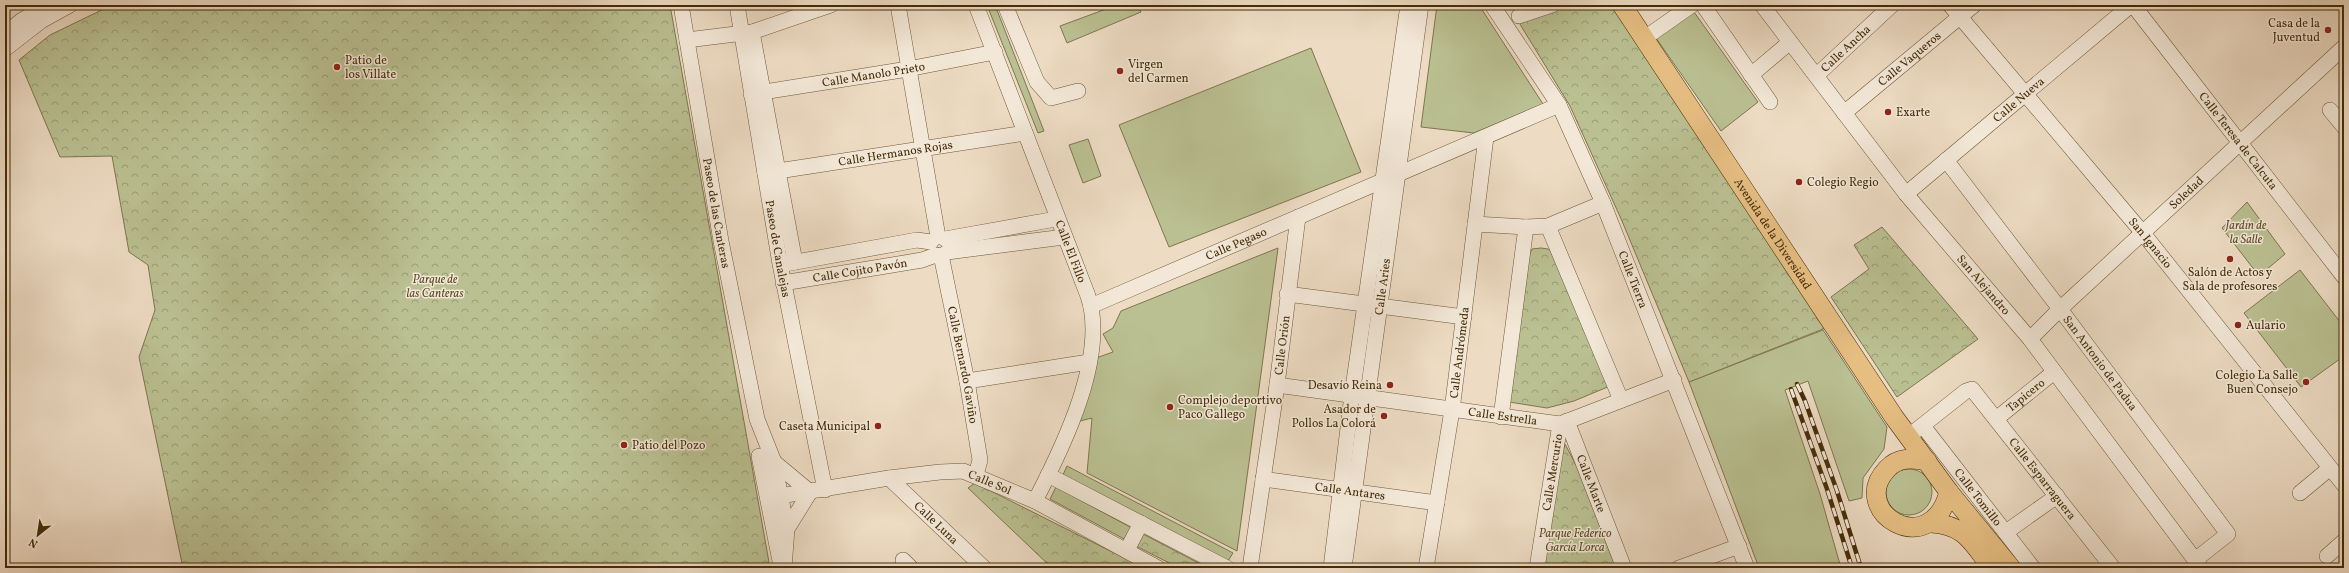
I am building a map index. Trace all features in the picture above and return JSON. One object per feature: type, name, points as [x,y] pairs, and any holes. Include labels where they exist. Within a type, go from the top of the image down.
[{"type":"main road","name":"Avenida de la Diversidad","points":[[1622,5],[1836,329],[1916,431],[1927,462],[2010,568]]},
{"type":"main road","points":[[1916,431],[1906,446],[1878,480],[1876,487],[1877,498],[1882,511],[1889,519],[1905,526],[1915,527],[1931,523],[1948,524],[1957,528],[1966,535],[1992,568]]},
{"type":"main road","points":[[1891,464],[1906,459],[1927,462]]},
{"type":"main road","points":[[1931,523],[1943,508],[1949,492]]},
{"type":"street","points":[[5,34],[22,20],[50,5]]},
{"type":"street","points":[[5,49],[41,21],[70,5]]},
{"type":"street","name":"Paseo de las Canteras","points":[[681,5],[721,241],[757,419]]},
{"type":"street","name":"Paseo de Canalejas","points":[[737,5],[747,33],[772,172],[783,283],[825,490]]},
{"type":"street","points":[[687,40],[747,33],[831,5]]},
{"type":"street","name":"Calle Bernardo Gaviño","points":[[898,5],[939,247],[967,381],[980,460],[976,475]]},
{"type":"street","name":"Calle El Fillo","points":[[976,5],[995,52],[1056,219],[1091,306],[1093,328],[1089,362],[1065,438],[1035,501]]},
{"type":"street","points":[[1005,5],[1037,82],[1051,98],[1078,92]]},
{"type":"street","name":"Calle Aries","points":[[1331,568],[1347,491],[1359,396],[1365,304],[1381,181],[1408,5]]},
{"type":"street","name":"Calle Aries","points":[[1359,396],[1380,306],[1396,176],[1421,5]]},
{"type":"street","name":"Calle Tierra","points":[[1492,5],[1559,106],[1603,203],[1747,568]]},
{"type":"street","points":[[1519,16],[1552,5]]},
{"type":"street","points":[[1652,33],[1692,5]]},
{"type":"street","points":[[1703,5],[1770,102]]},
{"type":"street","name":"San Alejandro","points":[[1762,5],[1906,194],[2030,339],[2198,564]]},
{"type":"street","name":"Calle Ancha","points":[[1817,76],[1892,5]]},
{"type":"street","name":"Calle Vaqueros","points":[[1844,113],[1955,11],[1974,5]]},
{"type":"street","name":"Calle Nueva","points":[[1906,194],[2132,5]]},
{"type":"street","name":"Calle Teresa de Calcuta","points":[[2132,5],[2344,278]]},
{"type":"street","name":"San Ignacio","points":[[1955,11],[2142,232],[2344,485]]},
{"type":"street","points":[[1751,75],[1790,42]]},
{"type":"street","name":"Soledad","points":[[2030,339],[2142,232],[2344,47]]},
{"type":"street","name":"Calle Manolo Prieto","points":[[758,94],[908,69],[995,52]]},
{"type":"street","points":[[1396,176],[1559,106]]},
{"type":"street","points":[[2330,110],[2344,127]]},
{"type":"street","name":"Calle Hermanos Rojas","points":[[772,172],[1025,133]]},
{"type":"street","name":"Calle Andrómeda","points":[[1426,568],[1452,410],[1486,137]]},
{"type":"street","name":"San Antonio de Padua","points":[[1946,160],[2060,309],[2228,534],[2198,564]]},
{"type":"street","points":[[772,172],[802,280]]},
{"type":"street","name":"Calle Pegaso","points":[[1091,306],[1381,181],[1396,176]]},
{"type":"street","points":[[1475,224],[1526,227],[1548,226],[1603,203]]},
{"type":"street","name":"Calle Orión","points":[[1250,568],[1277,385],[1287,294],[1298,217]]},
{"type":"street","name":"Calle Cojito Pavón","points":[[783,283],[922,260],[939,247],[1056,219]]},
{"type":"street","points":[[1548,226],[1621,400]]},
{"type":"street","points":[[1500,417],[1526,227]]},
{"type":"street","name":"Calle Cojito Pavón","points":[[780,264],[917,240],[939,247],[1064,237]]},
{"type":"street","points":[[1287,294],[1464,317]]},
{"type":"street","points":[[967,381],[1089,362]]},
{"type":"street","name":"Tapicero","points":[[1996,418],[2054,372]]},
{"type":"street","name":"Calle Estrella","points":[[1277,385],[1500,417],[1563,423],[1674,380]]},
{"type":"street","name":"Calle Esparraguera","points":[[1916,431],[1966,391],[1972,389],[2113,568]]},
{"type":"street","points":[[757,419],[756,435],[760,456],[781,532]]},
{"type":"street","points":[[757,419],[774,462],[780,496],[776,508],[781,532],[783,568]]},
{"type":"street","name":"Calle Mercurio","points":[[1537,568],[1563,423]]},
{"type":"street","name":"Calle Marte","points":[[1563,423],[1624,568]]},
{"type":"street","name":"Calle Tomillo","points":[[1916,431],[2006,532],[2034,568]]},
{"type":"street","points":[[760,456],[771,486],[780,496]]},
{"type":"street","points":[[774,462],[810,492],[781,532]]},
{"type":"street","points":[[2300,493],[2330,468]]},
{"type":"street","name":"Calle Sol","points":[[780,496],[825,490],[889,478],[955,471],[976,475],[1035,501],[1158,568]]},
{"type":"street","points":[[1048,475],[1227,568]]},
{"type":"street","name":"Calle Luna","points":[[889,478],[984,568]]},
{"type":"street","name":"Calle Antares","points":[[1263,479],[1437,503]]},
{"type":"street","name":"Calle Aries","points":[[1344,568],[1347,491]]},
{"type":"street","points":[[2006,532],[2057,496]]},
{"type":"street","points":[[1127,550],[1141,523]]},
{"type":"street","points":[[2327,556],[2344,541]]},
{"type":"street","points":[[1679,568],[1739,546]]},
{"type":"green space","name":"Parque de las Canteras","points":[[112,5],[617,5],[619,9],[632,5],[670,5],[770,568],[183,568],[139,357],[155,310],[148,265],[129,252],[112,156],[60,157],[19,60],[50,35]]},
{"type":"green space","points":[[987,5],[995,5],[1044,131],[1038,133]]},
{"type":"green space","points":[[1117,5],[1138,5],[1141,12],[1067,43],[1060,26]]},
{"type":"green space","points":[[1437,5],[1479,5],[1543,104],[1474,133],[1421,127]]},
{"type":"green space","points":[[1557,5],[1613,5],[1828,327],[1689,382],[1622,221],[1570,106],[1518,21]]},
{"type":"green space","points":[[1694,12],[1758,102],[1721,131],[1656,38]]},
{"type":"green space","points":[[1311,48],[1361,172],[1169,247],[1119,125]]},
{"type":"green space","points":[[1088,139],[1101,176],[1083,183],[1069,145]]},
{"type":"green space","name":"Jardín de la Salle","points":[[2247,202],[2285,254],[2259,276],[2222,228]]},
{"type":"green space","points":[[1882,227],[1978,339],[1897,397],[1831,297],[1869,269],[1854,245]]},
{"type":"green space","name":"Complejo deportivo Paco Gallego","points":[[1278,248],[1237,551],[1087,473],[1092,418],[1080,421],[1096,358],[1113,352],[1103,334],[1113,328],[1121,311]]},
{"type":"green space","points":[[1532,249],[1548,249],[1555,254],[1610,386],[1574,401],[1547,408],[1509,402],[1529,256]]},
{"type":"green space","points":[[2300,270],[2344,327],[2344,356],[2301,387],[2244,313]]},
{"type":"green space","points":[[1823,330],[1887,427],[1884,449],[1863,478],[1862,498],[1849,501],[1808,381],[1785,390],[1820,494],[1841,568],[1759,568],[1689,382]]},
{"type":"green space","name":"Parque Federico García Lorca","points":[[1565,444],[1577,467],[1616,568],[1543,568],[1558,471]]},
{"type":"green space","points":[[1067,466],[1233,553],[1228,561],[1062,477]]},
{"type":"green space","points":[[1904,469],[1914,469],[1926,475],[1931,483],[1931,501],[1926,509],[1918,514],[1904,515],[1896,512],[1889,505],[1886,497],[1886,487],[1889,479],[1896,472]]},
{"type":"green space","points":[[975,483],[1144,568],[1052,568],[968,488]]},
{"type":"green space","points":[[1056,487],[1132,528],[1126,540],[1050,499]]},
{"type":"green space","points":[[1143,534],[1208,568],[1179,568],[1136,546]]},
{"type":"railway","points":[[1797,384],[1805,401],[1837,491],[1861,568]]},
{"type":"railway","points":[[1791,389],[1827,489],[1852,568]]},
{"type":"place","name":"Casa de la Juventud","points":[[2328,30]]},
{"type":"place","name":"Patio de los Villate","points":[[337,67]]},
{"type":"place","name":"Virgen del Carmen","points":[[1120,71]]},
{"type":"place","name":"Exarte","points":[[1888,112]]},
{"type":"place","name":"Colegio Regio","points":[[1799,182]]},
{"type":"place","name":"Salón de Actos y Sala de profesores","points":[[2230,259]]},
{"type":"place","name":"Aulario","points":[[2238,325]]},
{"type":"place","name":"Colegio La Salle Buen Consejo","points":[[2306,382]]},
{"type":"place","name":"Desavío Reina","points":[[1390,385]]},
{"type":"place","name":"Complejo deportivo Paco Gallego","points":[[1170,407]]},
{"type":"place","name":"Asador de Pollos La Colorá","points":[[1384,416]]},
{"type":"place","name":"Caseta Municipal","points":[[878,426]]},
{"type":"place","name":"Patio del Pozo","points":[[624,445]]}]
